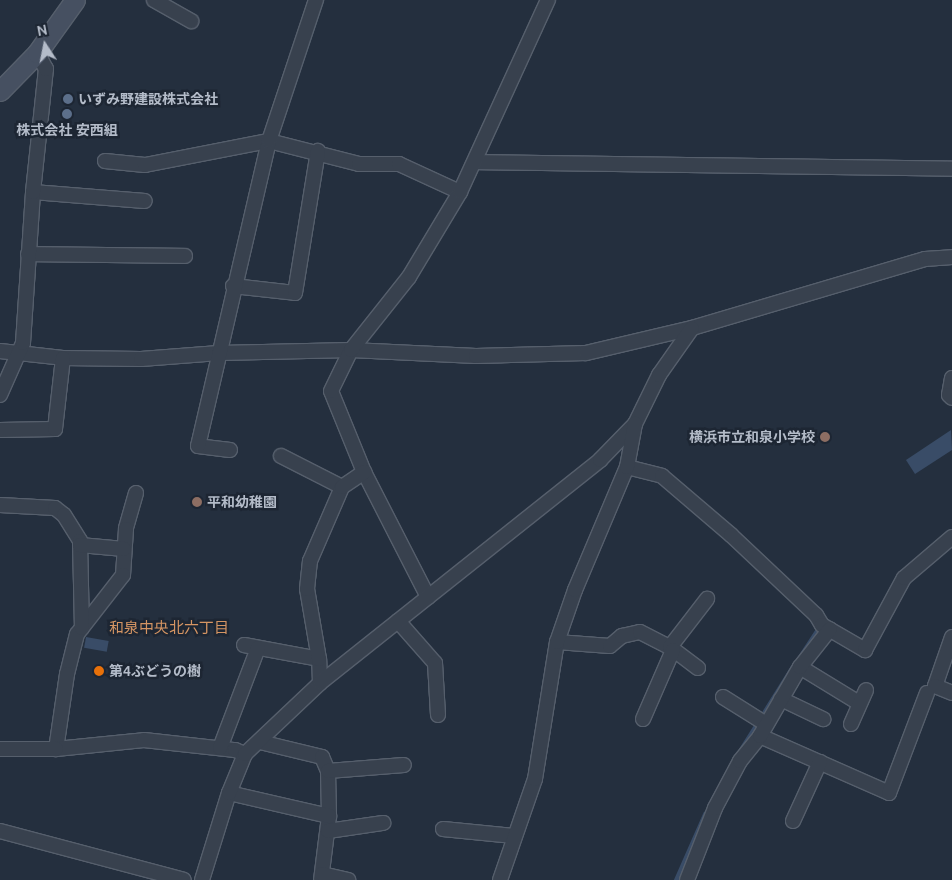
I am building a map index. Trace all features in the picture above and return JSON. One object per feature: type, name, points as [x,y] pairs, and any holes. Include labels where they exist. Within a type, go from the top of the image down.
[{"type":"street","points":[[0,91],[37,53],[75,0]]},
{"type":"street","points":[[154,0],[191,21]]},
{"type":"street","points":[[230,450],[198,446],[233,286],[269,141],[316,0]]},
{"type":"street","points":[[428,597],[364,472],[332,392],[351,350],[409,277],[460,192],[476,162],[548,0]]},
{"type":"street","points":[[0,395],[20,352],[32,192],[46,69],[37,53]]},
{"type":"street","points":[[105,162],[153,164],[269,141],[318,151],[359,164],[399,164],[460,192]]},
{"type":"street","points":[[233,286],[295,293],[318,151]]},
{"type":"street","points":[[476,162],[952,168]]},
{"type":"street","points":[[32,192],[145,201]]},
{"type":"street","points":[[28,254],[185,256]]},
{"type":"street","points":[[0,351],[63,358],[141,359],[219,353],[351,350],[476,356],[566,354],[633,344],[907,264],[952,257]]},
{"type":"street","points":[[500,880],[535,779],[556,642],[575,590],[627,467],[635,424],[659,375],[692,328]]},
{"type":"street","points":[[0,430],[55,429],[63,358]]},
{"type":"street","points":[[952,378],[949,395],[952,398]]},
{"type":"street","points":[[202,880],[228,793],[245,754],[260,742],[320,683],[600,460],[635,424]]},
{"type":"street","points":[[281,456],[342,487]]},
{"type":"street","points":[[627,467],[662,476],[731,535],[830,629],[866,650],[904,578],[952,537]]},
{"type":"street","points":[[320,683],[319,659],[307,589],[310,561],[342,487],[364,472]]},
{"type":"street","points":[[56,748],[67,674],[77,634],[123,575],[126,529],[136,493]]},
{"type":"street","points":[[0,505],[55,508],[64,516],[80,545],[82,628]]},
{"type":"street","points":[[80,545],[124,549]]},
{"type":"street","points":[[643,719],[671,648],[707,599]]},
{"type":"street","points":[[398,621],[435,663],[438,715]]},
{"type":"street","points":[[687,880],[715,808],[760,724],[781,699],[800,666],[830,629]]},
{"type":"street","points":[[556,642],[610,646],[622,636],[640,632],[671,648],[698,668]]},
{"type":"street","points":[[952,637],[935,686],[952,693]]},
{"type":"street","points":[[244,645],[319,659]]},
{"type":"street","points":[[220,748],[258,648]]},
{"type":"street","points":[[800,666],[859,703]]},
{"type":"street","points":[[851,724],[866,690]]},
{"type":"street","points":[[723,697],[760,724],[820,762],[889,793],[927,693]]},
{"type":"street","points":[[781,699],[823,719]]},
{"type":"street","points":[[0,749],[56,748],[144,740],[220,748],[245,754]]},
{"type":"street","points":[[260,742],[322,757],[328,771],[329,816],[321,877],[348,880]]},
{"type":"street","points":[[793,821],[820,762]]},
{"type":"street","points":[[328,771],[404,765]]},
{"type":"street","points":[[228,793],[329,816]]},
{"type":"street","points":[[328,831],[383,823]]},
{"type":"street","points":[[443,828],[514,836]]},
{"type":"street","points":[[0,831],[184,880]]},
{"type":"water","points":[[951,430],[952,450],[915,474],[906,460]]},
{"type":"water","points":[[86,637],[109,641],[107,652],[84,648]]},
{"type":"waterway","points":[[798,660],[816,632]]},
{"type":"waterway","points":[[740,751],[792,668]]},
{"type":"waterway","points":[[676,880],[705,814]]},
{"type":"place","name":"いずみ野建設株式会社","points":[[68,99]]},
{"type":"place","name":"株式会社 安西組","points":[[67,114]]},
{"type":"place","name":"横浜市立和泉小学校","points":[[825,437]]},
{"type":"place","name":"平和幼稚園","points":[[197,502]]},
{"type":"place","name":"第4ぶどうの樹","points":[[99,671]]},
{"type":"district","name":"和泉中央北六丁目","points":[[169,628]]}]
